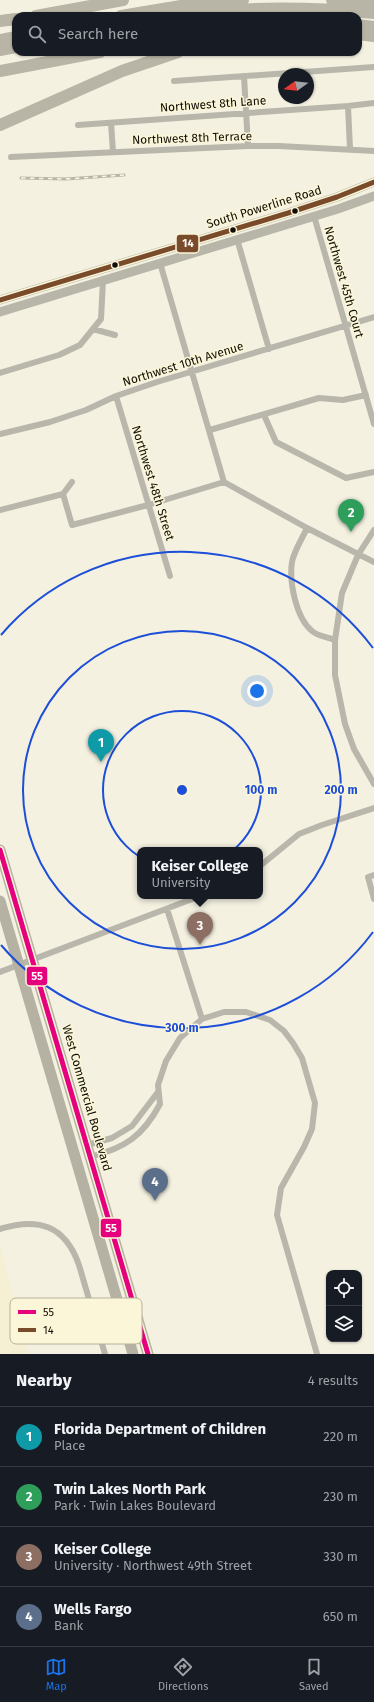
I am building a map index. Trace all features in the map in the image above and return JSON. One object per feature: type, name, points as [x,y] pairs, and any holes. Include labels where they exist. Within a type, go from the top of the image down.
[{"type":"highway","points":[[58,12],[123,0]]},
{"type":"highway","points":[[145,12],[180,6],[243,0]]},
{"type":"highway","points":[[332,0],[374,4]]},
{"type":"highway","points":[[211,12],[279,8],[360,12]]},
{"type":"highway","points":[[362,12],[374,13]]},
{"type":"highway","points":[[0,22],[12,20]]},
{"type":"highway","points":[[362,26],[374,27]]},
{"type":"highway","points":[[362,34],[374,36]]},
{"type":"highway","points":[[0,40],[12,38]]},
{"type":"highway","points":[[0,50],[12,48]]},
{"type":"highway","points":[[0,63],[52,56]]},
{"type":"highway","points":[[0,71],[56,56]]},
{"type":"highway","points":[[0,79],[58,56]]},
{"type":"highway","points":[[0,125],[122,71],[166,56]]},
{"type":"highway","name":"West Commercial Boulevard","points":[[0,850],[132,1298]]},
{"type":"highway","points":[[0,901],[117,1298]]},
{"type":"highway","points":[[51,1077],[66,1104],[78,1142],[90,1157]]},
{"type":"highway","points":[[74,1154],[83,1162],[86,1168],[103,1225],[117,1248]]},
{"type":"highway","points":[[97,1231],[114,1263],[123,1295],[125,1298]]},
{"type":"highway","name":"West Commercial Boulevard","points":[[142,1333],[148,1354]]},
{"type":"highway","points":[[130,1344],[133,1354]]},
{"type":"main road","name":"South Powerline Road","points":[[0,300],[246,226],[325,201],[374,182]]},
{"type":"main road","name":"South Powerline Road","points":[[0,312],[314,216],[374,196]]},
{"type":"main road","points":[[237,239],[246,226]]},
{"type":"main road","points":[[222,243],[231,236],[235,229]]},
{"type":"main road","points":[[103,280],[104,268]]},
{"type":"street","points":[[174,81],[374,67]]},
{"type":"street","points":[[244,76],[248,146]]},
{"type":"street","name":"Northwest 8th Lane","points":[[78,125],[374,103]]},
{"type":"street","points":[[348,106],[350,149]]},
{"type":"street","points":[[111,123],[113,152]]},
{"type":"street","name":"Northwest 8th Terrace","points":[[11,157],[248,146],[374,151]]},
{"type":"street","name":"Northwest 45th Court","points":[[314,216],[374,424]]},
{"type":"street","points":[[237,239],[269,349]]},
{"type":"street","points":[[160,263],[224,482],[306,528],[374,562]]},
{"type":"street","points":[[0,373],[60,355],[80,345],[102,319],[103,280]]},
{"type":"street","name":"Northwest 10th Avenue","points":[[0,434],[50,422],[79,412],[116,396],[374,317]]},
{"type":"street","points":[[93,329],[115,335]]},
{"type":"street","points":[[210,430],[319,398],[343,400],[366,395]]},
{"type":"street","name":"Northwest 48th Street","points":[[116,396],[170,576]]},
{"type":"street","points":[[264,415],[276,442],[346,478],[374,472]]},
{"type":"street","points":[[0,510],[62,494],[72,482]]},
{"type":"street","points":[[62,494],[72,525],[148,505],[224,482]]},
{"type":"street","points":[[306,528],[292,561],[291,579],[295,598],[302,620],[313,632],[335,640]]},
{"type":"street","points":[[374,530],[358,555],[342,594],[335,640],[335,675],[345,724],[354,749],[374,784]]},
{"type":"street","points":[[263,864],[300,834],[374,808]]},
{"type":"street","points":[[371,876],[374,899]]},
{"type":"street","points":[[0,972],[192,899]]},
{"type":"street","points":[[167,909],[202,1019]]},
{"type":"street","points":[[90,1157],[117,1149],[139,1134],[153,1118],[160,1104],[158,1085],[166,1061],[180,1038],[202,1019],[224,1012],[246,1012],[269,1020],[284,1031],[302,1058],[315,1103],[312,1129],[304,1147],[281,1188],[277,1215],[317,1354]]},
{"type":"street","points":[[87,1145],[112,1138],[132,1126],[158,1092]]},
{"type":"street","points":[[0,1228],[20,1223],[38,1224],[54,1231],[68,1242],[75,1253],[89,1298]]},
{"type":"street","points":[[102,1344],[105,1354]]},
{"type":"shaded area","points":[[0,1245],[14,1298],[10,1298],[10,1344],[26,1344],[28,1351],[27,1354],[0,1354]]},
{"type":"railway","points":[[21,178],[66,179],[124,175]]},
{"type":"transit line","name":"14","points":[[0,300],[288,213],[337,197],[374,182]]},
{"type":"transit line","name":"55","points":[[0,850],[132,1298]]},
{"type":"transit line","name":"55","points":[[142,1334],[148,1354]]},
{"type":"place","name":"Twin Lakes North Park","points":[[351,532]]},
{"type":"place","name":"Florida Department of Children","points":[[101,762]]},
{"type":"place","name":"Keiser College","points":[[200,945]]},
{"type":"place","name":"Wells Fargo","points":[[155,1201]]}]
